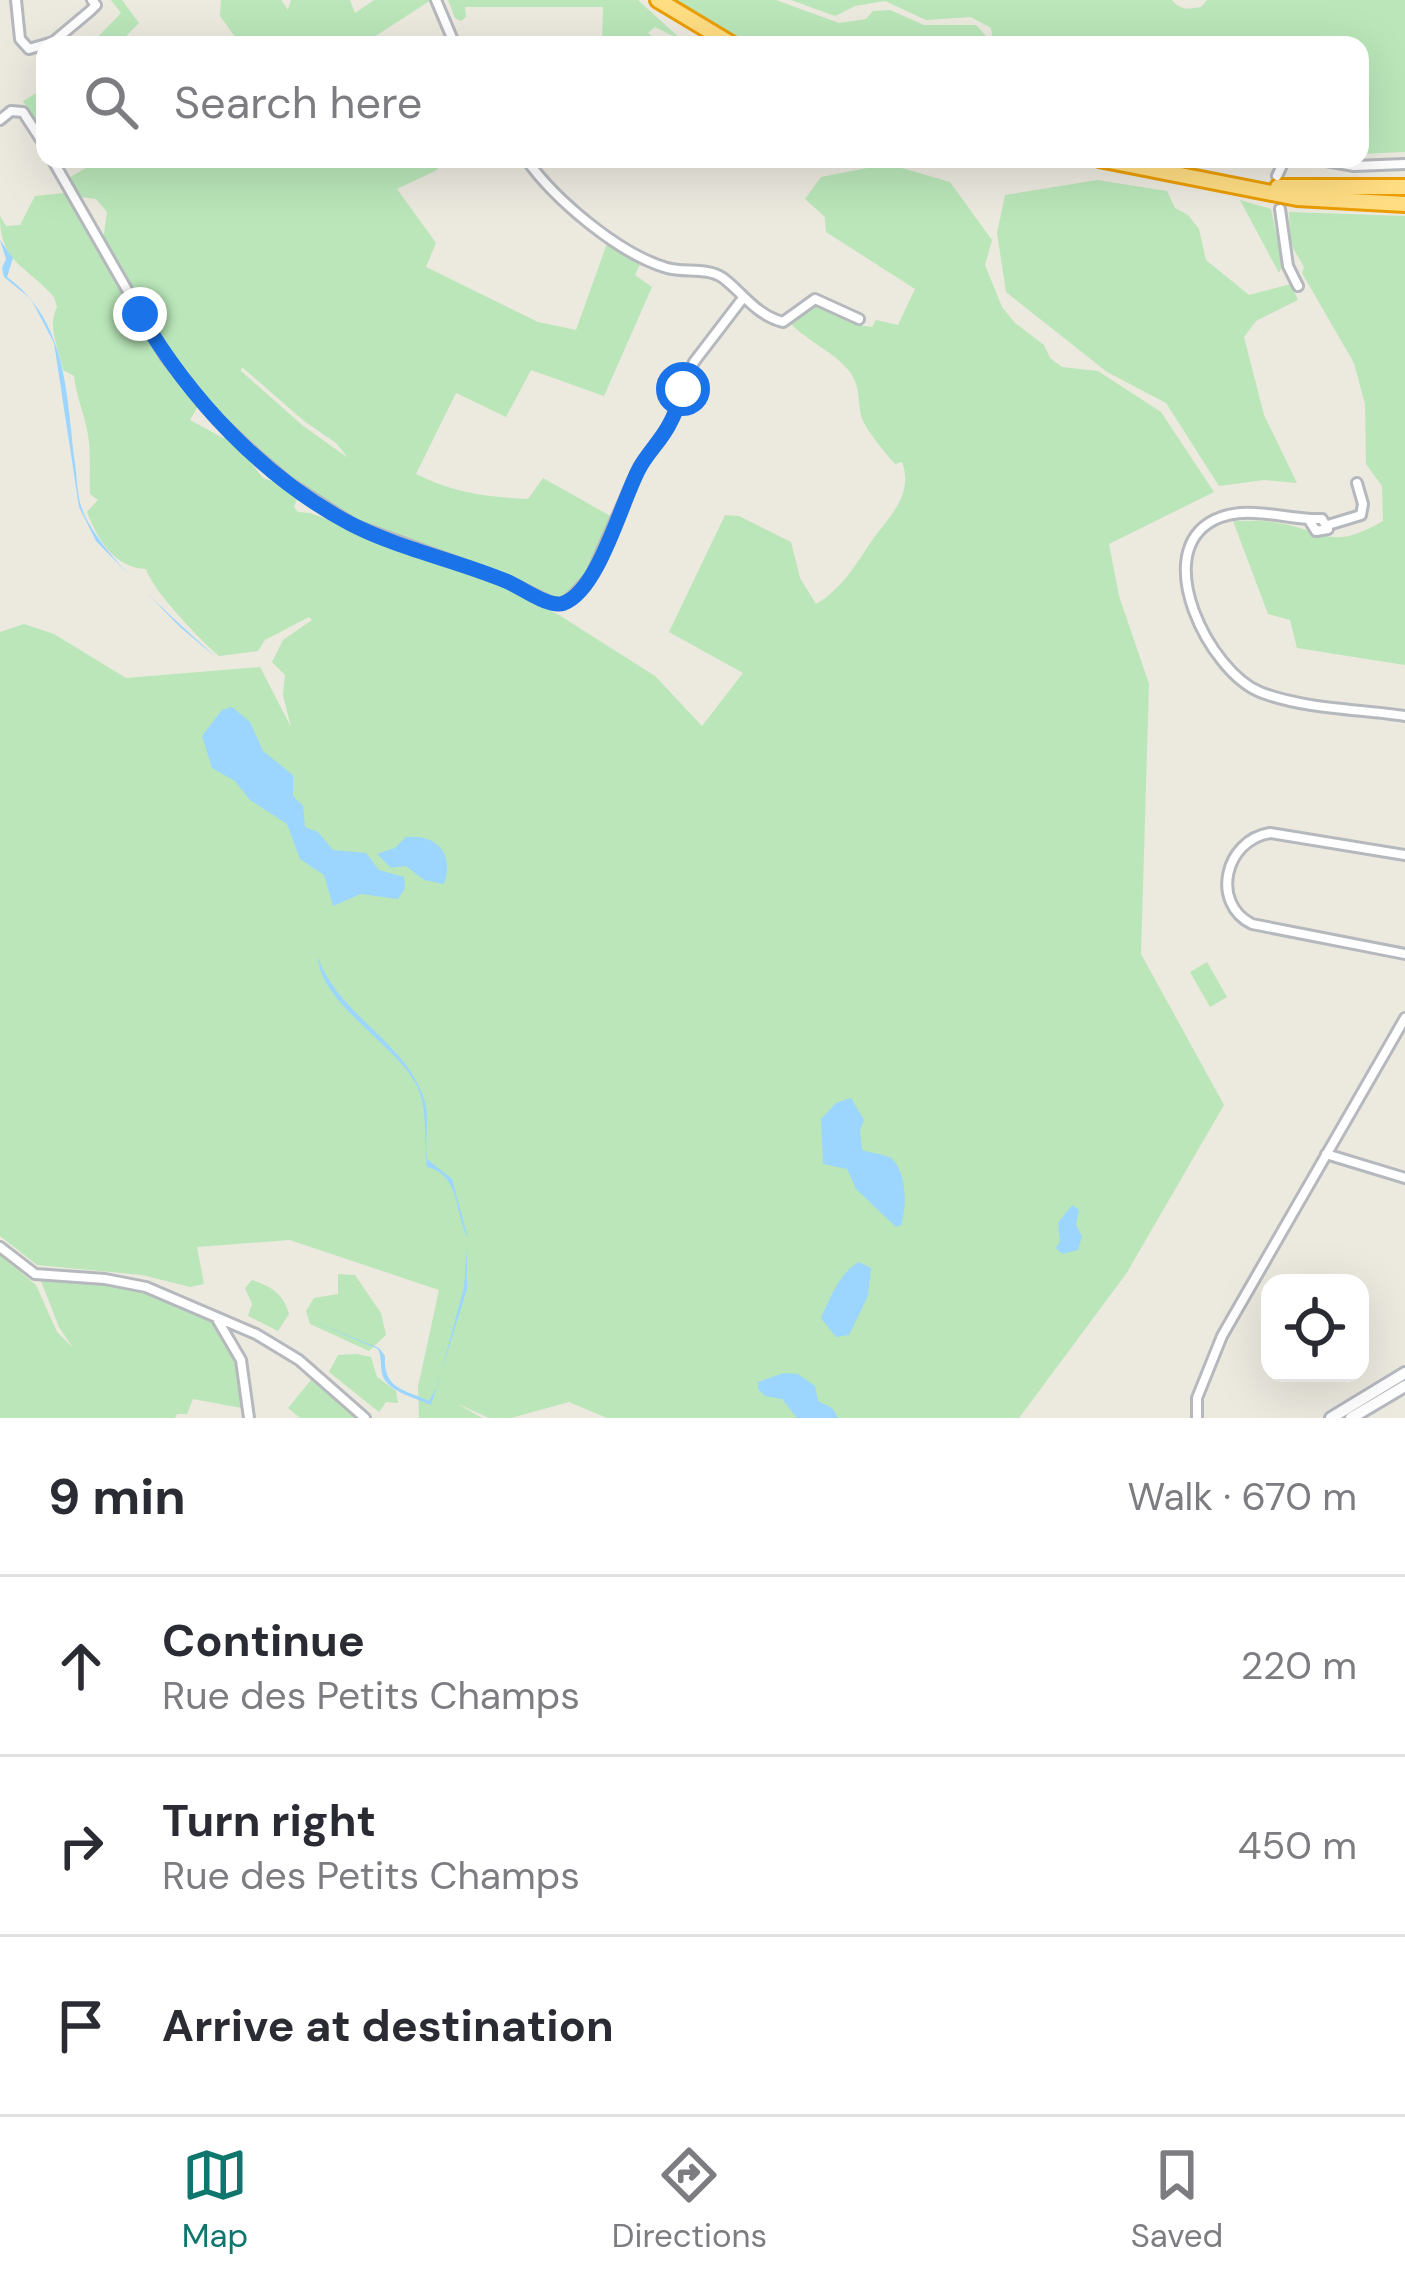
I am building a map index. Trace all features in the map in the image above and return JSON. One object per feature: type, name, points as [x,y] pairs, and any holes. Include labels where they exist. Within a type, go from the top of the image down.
[{"type":"highway","points":[[658,0],[719,36]]},
{"type":"highway","points":[[1145,168],[1297,198],[1405,201]]},
{"type":"highway","points":[[1232,185],[1405,187]]},
{"type":"street","points":[[16,0],[20,39],[29,50],[36,48]]},
{"type":"street","points":[[60,36],[96,5],[92,0]]},
{"type":"street","points":[[436,0],[451,36]]},
{"type":"street","points":[[0,120],[10,110],[23,112],[36,132]]},
{"type":"street","points":[[1369,165],[1405,164]]},
{"type":"street","points":[[57,168],[165,356],[213,415],[272,469],[354,525],[507,581],[554,604],[574,596],[591,576],[640,467],[670,424],[694,362],[743,298]]},
{"type":"street","points":[[533,168],[613,240],[672,269],[714,274],[767,317],[783,322],[815,299],[860,319]]},
{"type":"street","points":[[1277,176],[1281,168]]},
{"type":"street","points":[[1280,209],[1288,266],[1298,286]]},
{"type":"street","points":[[1357,484],[1363,503],[1357,519],[1328,525],[1325,532],[1309,520],[1272,515],[1226,515],[1200,529],[1187,546],[1186,583],[1215,652],[1239,679],[1261,692],[1405,716]]},
{"type":"street","points":[[1405,855],[1270,833],[1255,836],[1237,849],[1228,895],[1233,910],[1252,924],[1405,954]]},
{"type":"street","points":[[1197,1418],[1198,1396],[1222,1336],[1405,1018]]},
{"type":"street","points":[[1326,1154],[1405,1178]]},
{"type":"street","points":[[0,1247],[35,1274],[124,1282],[281,1347],[365,1418]]},
{"type":"street","points":[[216,1317],[241,1360],[249,1418]]},
{"type":"street","points":[[1330,1418],[1405,1373]]},
{"type":"street","points":[[1351,1418],[1405,1387]]},
{"type":"green space","points":[[111,0],[122,0],[139,23],[127,36],[99,36],[121,13]]},
{"type":"green space","points":[[221,0],[281,0],[288,10],[291,0],[350,0],[355,13],[374,0],[431,0],[376,36],[234,36],[220,16]]},
{"type":"green space","points":[[448,0],[638,0],[678,36],[655,27],[648,33],[652,36],[602,36],[603,7],[465,7],[466,17],[455,18]]},
{"type":"green space","points":[[674,0],[776,0],[839,23],[890,10],[924,25],[976,25],[986,36],[737,36]]},
{"type":"green space","points":[[791,0],[1172,0],[1188,9],[1201,7],[1207,0],[1405,0],[1405,152],[1369,154],[1369,36],[992,36],[991,28],[971,17],[926,20],[885,1],[855,6],[835,16]]},
{"type":"green space","points":[[36,93],[36,122],[23,101]]},
{"type":"green space","points":[[86,168],[438,168],[397,189],[436,243],[426,267],[538,322],[576,330],[610,235],[642,260],[635,275],[652,287],[604,396],[531,370],[506,417],[456,393],[416,474],[470,493],[528,499],[543,478],[614,518],[586,578],[563,601],[554,600],[358,525],[286,478],[215,413],[166,350],[103,241],[107,212],[96,199],[81,197],[67,179]],"holes":[[[242,367],[348,458],[302,425]]]},
{"type":"green space","points":[[867,168],[902,168],[950,182],[992,240],[985,265],[1002,307],[1015,323],[1044,345],[1062,367],[1098,371],[1161,412],[1214,492],[1109,544],[1119,596],[1149,684],[1141,954],[1224,1105],[1126,1274],[1019,1418],[607,1418],[569,1402],[511,1418],[489,1418],[458,1404],[482,1418],[419,1418],[418,1387],[439,1290],[290,1240],[197,1247],[204,1284],[190,1287],[142,1275],[37,1265],[0,1236],[0,632],[24,624],[54,634],[126,678],[260,667],[291,727],[283,695],[285,675],[272,662],[283,640],[312,620],[309,617],[265,640],[258,651],[219,656],[167,602],[146,569],[125,563],[108,550],[87,512],[98,500],[90,494],[88,434],[74,376],[63,370],[56,345],[54,297],[10,254],[0,216],[6,226],[20,225],[35,196],[64,193],[198,406],[190,420],[223,438],[230,437],[263,478],[298,496],[294,507],[298,512],[476,573],[559,615],[655,676],[702,726],[743,673],[669,632],[725,515],[739,516],[791,542],[800,578],[816,604],[848,575],[903,494],[902,462],[895,464],[867,429],[850,372],[790,323],[801,311],[820,305],[860,325],[872,327],[876,320],[898,325],[915,289],[826,232],[825,217],[805,199],[821,177]]},
{"type":"green space","points":[[1097,180],[1167,191],[1175,208],[1199,229],[1206,260],[1249,295],[1291,284],[1298,300],[1256,321],[1244,337],[1264,415],[1297,483],[1264,480],[1219,486],[1166,403],[1107,372],[1006,292],[997,233],[1005,195]]},
{"type":"green space","points":[[1240,200],[1271,209],[1283,264],[1279,273]]},
{"type":"green space","points":[[1289,212],[1405,216],[1405,665],[1297,648],[1290,620],[1268,614],[1233,521],[1272,522],[1338,537],[1383,521],[1382,486],[1366,464],[1365,404],[1354,363],[1302,273],[1304,267],[1290,243]]},
{"type":"green space","points":[[1207,962],[1227,997],[1210,1007],[1190,972]]},
{"type":"green space","points":[[0,1255],[36,1285],[57,1332],[73,1348],[41,1281],[146,1292],[196,1310],[232,1345],[247,1409],[193,1399],[187,1414],[175,1418],[0,1418]]},
{"type":"green space","points":[[338,1274],[355,1275],[381,1313],[386,1335],[369,1351],[310,1324],[306,1311],[314,1298],[338,1294]]},
{"type":"green space","points":[[252,1280],[271,1288],[284,1301],[289,1314],[278,1331],[248,1316],[252,1304],[245,1288]]},
{"type":"green space","points":[[338,1355],[371,1357],[377,1377],[396,1391],[398,1403],[386,1402],[379,1412],[329,1372]]},
{"type":"green space","points":[[311,1380],[356,1418],[300,1418],[288,1408]]},
{"type":"water","points":[[0,240],[13,258],[7,277],[28,297],[4,277],[6,259]]},
{"type":"water","points":[[33,304],[53,337],[60,361],[79,498],[91,528],[143,589],[219,660],[180,627],[96,541],[79,507],[54,343]]},
{"type":"water","points":[[232,707],[250,722],[263,751],[293,775],[293,796],[303,806],[305,827],[318,832],[333,850],[366,853],[379,870],[404,877],[405,888],[398,899],[361,894],[333,906],[324,875],[300,859],[287,824],[212,768],[202,736],[222,710]]},
{"type":"water","points":[[406,837],[427,839],[441,848],[447,864],[444,884],[424,880],[406,866],[391,868],[377,854],[395,848]]},
{"type":"water","points":[[318,957],[341,996],[404,1062],[416,1081],[426,1109],[427,1159],[452,1179],[468,1238],[451,1186],[438,1171],[427,1167],[424,1115],[416,1084],[392,1053],[344,1007],[322,974]]},
{"type":"water","points":[[851,1098],[864,1120],[862,1150],[891,1158],[900,1172],[904,1209],[901,1225],[896,1227],[856,1189],[847,1169],[823,1164],[821,1119],[836,1103]]},
{"type":"water","points":[[1072,1205],[1079,1210],[1076,1225],[1082,1236],[1078,1250],[1062,1254],[1056,1248],[1058,1223]]},
{"type":"water","points":[[467,1247],[467,1289],[441,1373],[464,1287]]},
{"type":"water","points":[[859,1262],[871,1268],[868,1296],[849,1335],[836,1337],[821,1318],[841,1279]]},
{"type":"water","points":[[310,1320],[379,1348],[391,1382],[403,1390],[429,1401],[437,1386],[431,1405],[399,1392],[384,1379],[378,1349]]},
{"type":"water","points":[[784,1373],[798,1374],[815,1386],[818,1401],[832,1408],[838,1418],[797,1418],[782,1399],[765,1396],[758,1389],[758,1382]]},
{"type":"route","points":[[140,314],[197,397],[289,483],[354,525],[507,581],[554,604],[574,596],[591,576],[640,467],[670,424],[683,389]]}]
